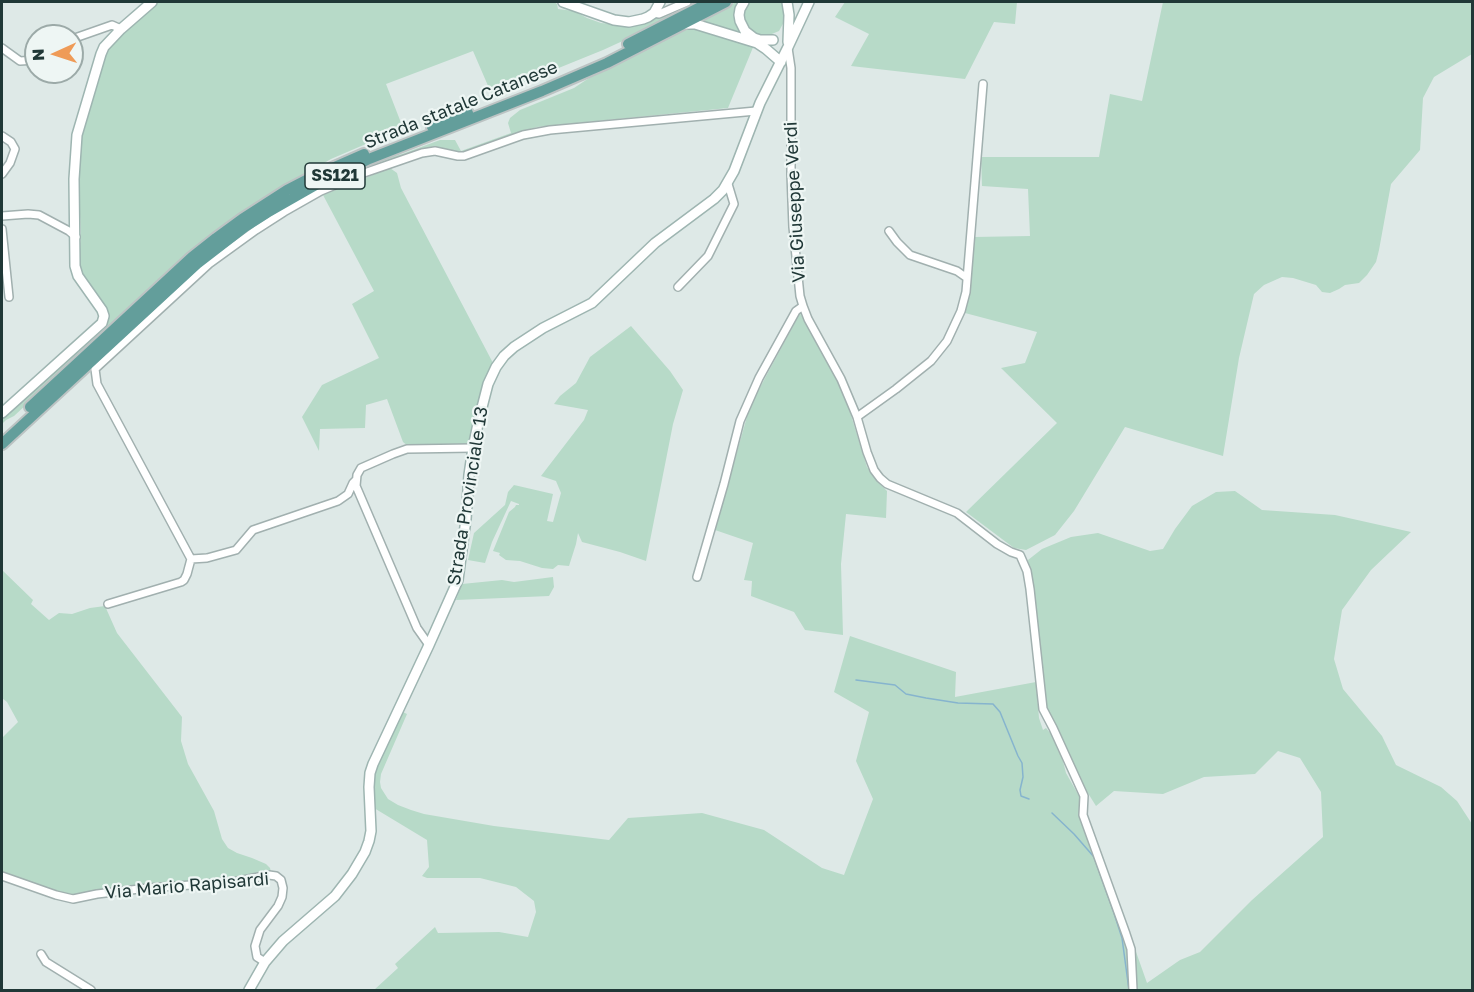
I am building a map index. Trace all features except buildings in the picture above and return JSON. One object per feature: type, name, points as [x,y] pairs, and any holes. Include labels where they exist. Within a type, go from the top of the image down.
[{"type":"main road","points":[[2,413],[102,323],[104,316],[102,310],[78,276],[75,267],[74,179],[77,135],[104,47],[152,2]]},
{"type":"main road","points":[[566,2],[614,20],[637,21],[654,13],[660,2]]},
{"type":"main road","name":"Strada statale Catanese","points":[[2,434],[192,257],[242,219],[287,190],[371,151],[576,70],[710,2]]},
{"type":"main road","name":"Strada statale Catanese","points":[[2,444],[197,264],[267,213],[316,185],[369,159],[579,76],[726,2]]},
{"type":"main road","points":[[744,2],[739,15],[745,31],[760,40],[773,40]]},
{"type":"main road","points":[[787,2],[788,47]]},
{"type":"main road","name":"Strada Provinciale 13","points":[[249,990],[265,962],[283,941],[335,896],[365,852],[371,831],[370,773],[458,580],[473,448],[488,384],[496,367],[514,347],[543,328],[592,303],[667,232],[714,199],[728,184],[756,111],[809,2]]},
{"type":"main road","points":[[683,24],[695,24],[758,43],[766,43],[778,38],[789,27]]},
{"type":"main road","points":[[758,43],[781,62]]},
{"type":"main road","points":[[2,448],[22,424]]},
{"type":"street","points":[[654,13],[659,14],[687,2]]},
{"type":"street","points":[[84,35],[112,25],[121,29]]},
{"type":"street","name":"Via Giuseppe Verdi","points":[[788,47],[791,68],[793,227],[803,306],[841,379],[857,417],[874,470],[880,478],[887,484],[957,513],[997,544],[1020,555],[1027,571],[1030,589],[1043,710],[1084,796],[1083,815],[1131,949],[1133,990]]},
{"type":"street","points":[[2,48],[20,61],[24,61]]},
{"type":"street","points":[[781,62],[791,68]]},
{"type":"street","points":[[857,417],[897,389],[931,361],[946,341],[961,311],[966,292],[983,84]]},
{"type":"street","points":[[108,604],[181,582],[187,574],[190,559],[97,384],[95,369],[210,264],[256,230],[321,191],[422,153],[435,151],[464,156],[523,135],[550,129],[756,111]]},
{"type":"street","points":[[2,136],[11,142],[15,149],[10,163],[2,174]]},
{"type":"street","points":[[678,287],[708,256],[734,204],[728,184]]},
{"type":"street","points":[[2,216],[39,215],[76,237]]},
{"type":"street","points":[[2,229],[9,297]]},
{"type":"street","points":[[888,231],[910,255],[957,271],[967,278]]},
{"type":"street","points":[[697,577],[740,421],[759,378],[796,311],[803,306]]},
{"type":"street","points":[[190,559],[207,558],[236,550],[253,530],[338,501],[348,494],[361,468],[393,454],[407,449],[473,448]]},
{"type":"street","points":[[356,480],[356,486],[417,628],[429,645]]},
{"type":"street","name":"Via Mario Rapisardi","points":[[2,876],[73,899],[148,888],[233,882],[268,875],[276,876],[280,879],[283,888],[282,897],[260,930],[255,946],[257,957],[265,962]]},
{"type":"street","points":[[41,954],[46,962],[92,990]]},
{"type":"green space","points":[[156,2],[554,2],[558,9],[574,11],[601,23],[645,24],[670,12],[672,16],[603,50],[492,95],[473,51],[386,84],[403,128],[331,159],[314,169],[173,269],[14,416],[2,424],[2,419],[107,323],[109,313],[81,275],[79,266],[80,136],[104,53],[134,20]]},
{"type":"green space","points":[[736,2],[741,2],[739,5],[749,38],[698,21]]},
{"type":"green space","points":[[747,2],[783,2],[785,20],[779,31],[767,36],[755,36],[743,24],[743,8]]},
{"type":"green space","points":[[845,2],[1017,2],[1015,24],[994,22],[965,79],[851,66],[869,34],[835,17]]},
{"type":"green space","points":[[1163,2],[1472,2],[1472,54],[1434,77],[1423,98],[1420,150],[1391,184],[1376,262],[1367,275],[1359,283],[1345,285],[1330,293],[1322,292],[1316,285],[1282,277],[1264,285],[1254,294],[1239,358],[1223,456],[1125,427],[1074,511],[1055,535],[1026,550],[1014,548],[966,512],[1057,423],[1001,368],[1025,363],[1037,332],[965,313],[970,293],[974,237],[1030,236],[1028,189],[982,186],[981,157],[1099,157],[1110,94],[1142,101]]},
{"type":"green space","points":[[696,27],[754,45],[728,108],[537,127],[462,153],[437,147],[427,148],[339,179],[377,161],[440,140],[455,140],[461,151],[511,133],[508,123],[510,118],[520,110],[574,88],[595,74],[685,28]]},
{"type":"green space","points":[[390,168],[397,173],[401,188],[493,363],[477,407],[471,442],[466,446],[408,446],[403,442],[387,399],[366,405],[365,428],[320,429],[319,451],[302,417],[322,385],[379,358],[352,304],[374,291],[323,195]]},
{"type":"green space","points":[[800,313],[833,371],[850,412],[867,467],[887,491],[886,518],[846,514],[841,564],[843,635],[805,630],[794,612],[751,596],[752,581],[744,580],[753,543],[715,530],[750,406]]},
{"type":"green space","points":[[631,326],[670,371],[683,390],[673,424],[646,561],[582,542],[578,533],[569,566],[558,565],[553,569],[542,568],[520,561],[506,560],[499,555],[500,553],[493,551],[509,512],[519,505],[511,501],[485,563],[468,560],[474,533],[505,505],[508,492],[514,485],[553,494],[547,521],[553,522],[561,493],[556,481],[541,476],[584,420],[588,410],[554,404],[576,383],[590,357]]},
{"type":"green space","points":[[1235,491],[1262,510],[1335,515],[1411,532],[1371,570],[1342,610],[1334,659],[1343,689],[1382,736],[1396,765],[1441,787],[1457,801],[1472,824],[1472,990],[374,990],[398,968],[395,964],[435,927],[438,933],[499,932],[528,937],[536,912],[534,901],[516,887],[480,878],[427,878],[422,876],[429,867],[427,840],[374,808],[372,786],[375,769],[401,711],[407,714],[381,774],[380,782],[388,799],[411,810],[494,826],[609,840],[628,818],[702,813],[764,830],[822,868],[844,875],[873,799],[856,761],[869,712],[834,692],[850,636],[956,672],[955,697],[1036,682],[1039,718],[1043,730],[1046,728],[1051,734],[1066,773],[1087,813],[1147,983],[1180,960],[1200,952],[1252,900],[1323,837],[1321,792],[1300,758],[1278,751],[1255,774],[1204,777],[1163,794],[1114,791],[1096,806],[1076,774],[1055,723],[1045,709],[1041,652],[1028,560],[1042,549],[1071,537],[1098,533],[1150,551],[1163,549],[1192,506],[1216,492]]},
{"type":"green space","points":[[2,570],[33,600],[31,604],[49,620],[59,613],[72,614],[105,606],[117,633],[182,717],[181,741],[188,764],[214,811],[222,839],[228,848],[266,864],[271,872],[231,880],[73,896],[64,895],[2,873],[2,738],[18,722],[7,702],[2,698]]},
{"type":"green space","points":[[553,577],[554,587],[549,596],[456,600],[462,584],[502,580],[514,582]]},
{"type":"waterway","points":[[856,680],[895,685],[906,694],[926,698],[958,703],[993,704],[1000,712],[1022,763],[1021,796],[1029,799]]},
{"type":"waterway","points":[[1052,813],[1094,857],[1122,938],[1129,990]]}]
